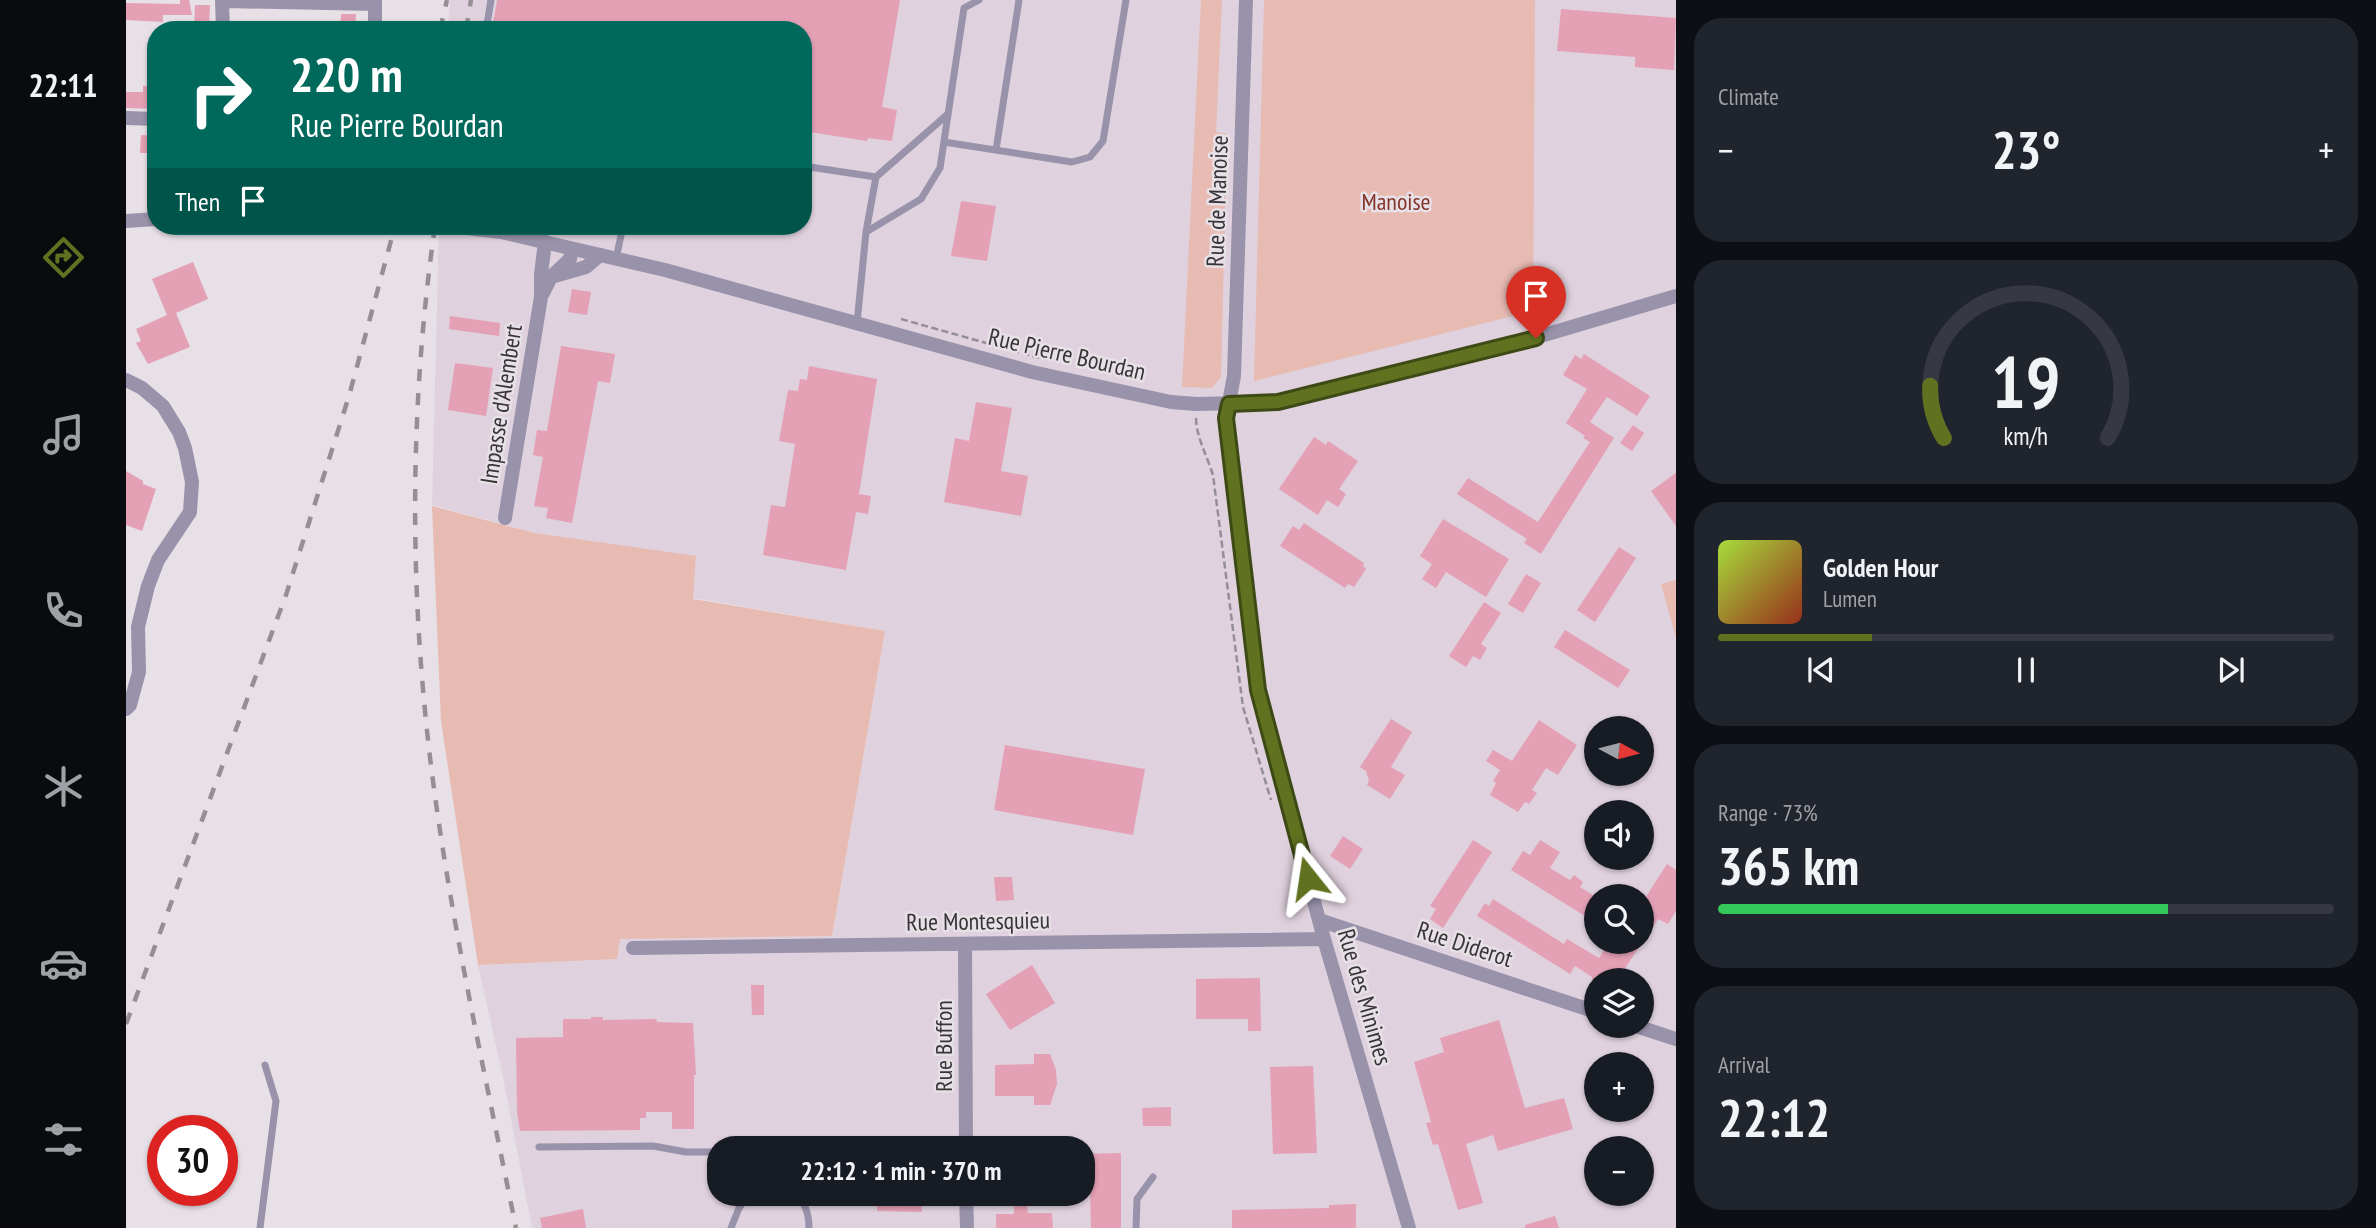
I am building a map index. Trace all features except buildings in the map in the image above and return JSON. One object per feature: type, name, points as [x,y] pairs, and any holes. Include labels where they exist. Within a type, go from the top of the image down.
[{"type":"street","name":"Rue de Manoise","points":[[1229,404],[1234,376],[1246,0]]},
{"type":"street","points":[[223,21],[223,1],[375,2],[375,21]]},
{"type":"street","points":[[126,118],[147,119]]},
{"type":"street","points":[[126,222],[147,220]]},
{"type":"street","name":"Rue Pierre Bourdan","points":[[514,235],[665,270],[1032,372],[1171,402],[1196,404],[1278,402],[1490,351],[1676,296]]},
{"type":"street","name":"Impasse d'Alembert","points":[[505,518],[541,297],[545,242]]},
{"type":"street","name":"Impasse d'Alembert","points":[[541,297],[551,277],[570,259],[572,249]]},
{"type":"street","points":[[551,277],[586,267],[600,256]]},
{"type":"street","points":[[126,380],[142,388],[163,406],[179,432],[192,482],[190,512],[158,560],[148,586],[138,627],[139,672],[130,705],[126,709]]},
{"type":"street","name":"Rue des Minimes","points":[[1229,404],[1226,418],[1258,690],[1324,939],[1409,1228]]},
{"type":"street","name":"Rue Diderot","points":[[1319,920],[1584,1008]]},
{"type":"street","name":"Rue Montesquieu","points":[[633,948],[1324,939]]},
{"type":"street","name":"Rue Buffon","points":[[965,944],[966,1136]]},
{"type":"street","points":[[1654,1032],[1676,1039]]},
{"type":"street","points":[[966,1206],[967,1228]]},
{"type":"lane","points":[[488,21],[491,0]]},
{"type":"lane","points":[[866,232],[920,199],[940,168],[964,8],[958,0]]},
{"type":"lane","points":[[964,8],[979,0]]},
{"type":"lane","points":[[996,150],[1019,0]]},
{"type":"lane","points":[[944,142],[1072,162],[1090,157],[1103,141],[1126,0]]},
{"type":"lane","points":[[857,324],[866,232],[876,177],[948,114]]},
{"type":"lane","points":[[812,167],[876,177]]},
{"type":"lane","points":[[616,259],[621,235]]},
{"type":"lane","points":[[260,1228],[276,1101],[265,1065]]},
{"type":"lane","points":[[538,1147],[653,1146],[686,1152],[707,1152]]},
{"type":"lane","points":[[1136,1228],[1137,1199],[1153,1177]]},
{"type":"lane","points":[[731,1228],[741,1206]]},
{"type":"lane","points":[[804,1206],[808,1215],[809,1228]]},
{"type":"path","points":[[1196,404],[1196,431],[1205,448],[1213,475],[1243,707],[1275,808]]},
{"type":"shaded area","points":[[450,0],[1676,0],[1676,1228],[532,1228],[478,965],[616,959],[619,939],[832,936],[885,631],[693,598],[696,557],[535,533],[432,505],[439,235],[812,235],[812,21],[449,21]]},
{"type":"green space","points":[[1201,0],[1222,0],[1216,132],[1227,134],[1221,377],[1212,388],[1182,387]]},
{"type":"green space","name":"Manoise","points":[[1264,0],[1535,0],[1533,311],[1254,381]]},
{"type":"green space","points":[[432,506],[535,533],[696,556],[693,599],[885,631],[832,936],[620,939],[617,959],[478,965],[441,721]]},
{"type":"green space","points":[[1676,580],[1676,638],[1661,584]]},
{"type":"railway","points":[[442,21],[447,0]]},
{"type":"railway","points":[[468,21],[471,0]]},
{"type":"railway","points":[[126,1024],[286,595],[349,396],[393,235]]},
{"type":"railway","points":[[434,235],[426,297],[416,439],[416,583],[420,654],[435,796],[452,904],[516,1228]]},
{"type":"route","points":[[1308,878],[1258,690],[1226,418],[1229,404],[1278,402],[1536,338]]}]
